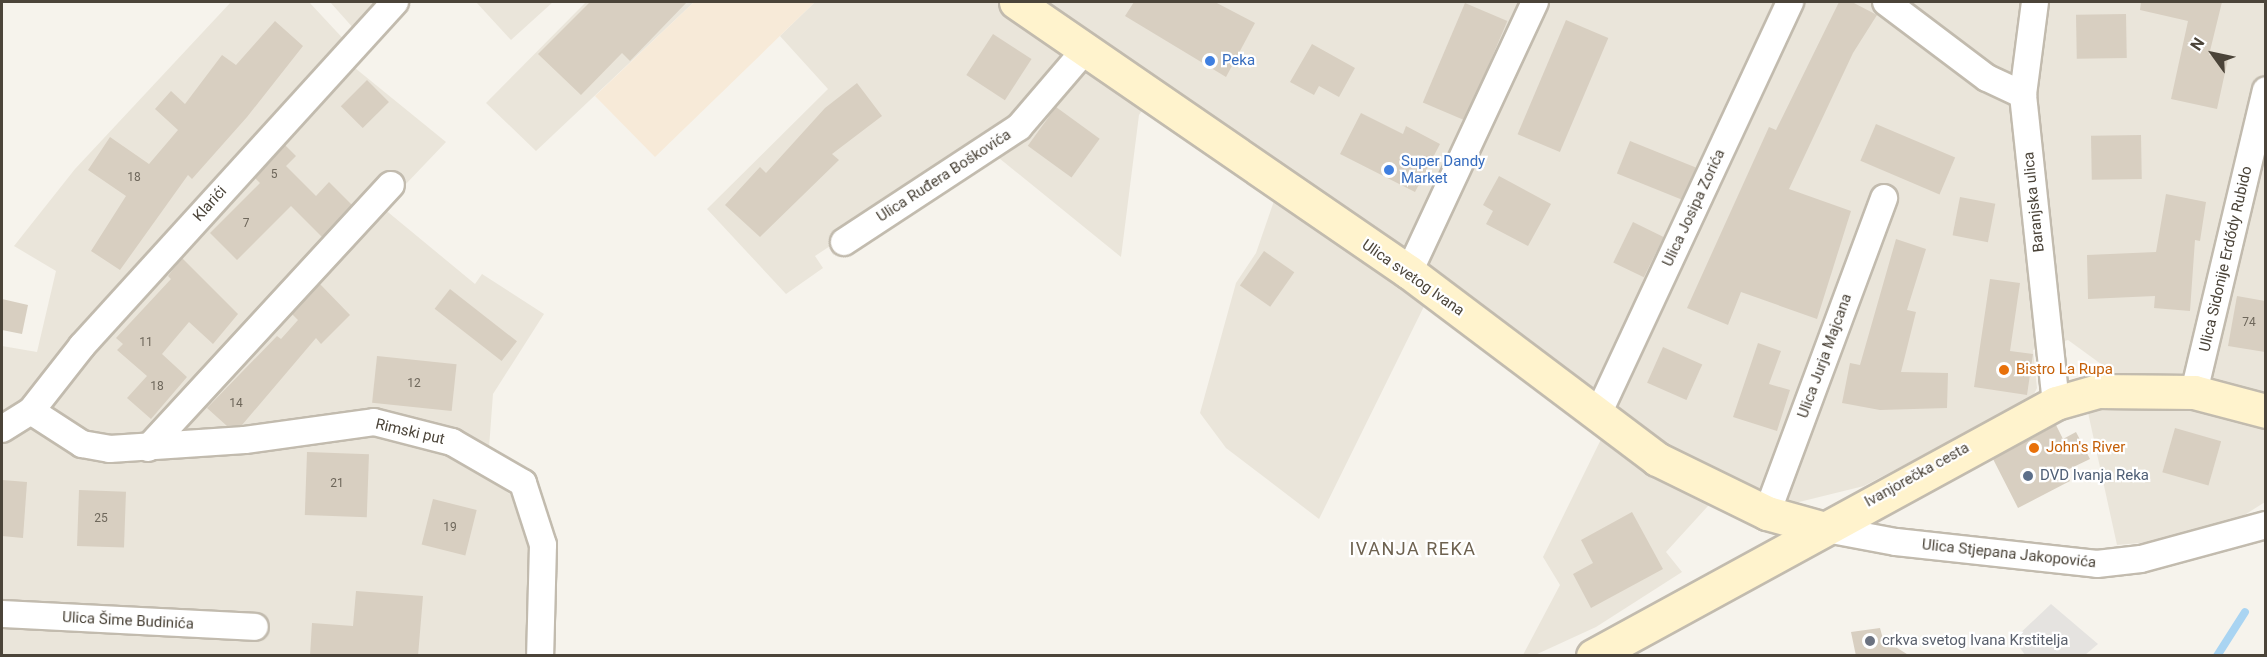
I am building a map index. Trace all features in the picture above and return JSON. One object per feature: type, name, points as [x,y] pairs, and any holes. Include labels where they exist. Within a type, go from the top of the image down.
[{"type":"street","name":"Klarići","points":[[31,411],[82,346],[395,2]]},
{"type":"street","name":"Ulica svetog Ivana","points":[[1016,2],[1409,272],[1657,459],[1767,513],[1821,528]]},
{"type":"street","points":[[1409,272],[1535,2]]},
{"type":"street","name":"Ulica Josipa Zorića","points":[[1598,414],[1790,2]]},
{"type":"street","points":[[1886,2],[1987,78],[2023,95]]},
{"type":"street","name":"Baranjska ulica","points":[[2035,2],[2023,95],[2056,403]]},
{"type":"street","name":"Ulica Ruđera Boškovića","points":[[844,242],[1019,127],[1085,50]]},
{"type":"street","name":"Ulica Sidonije Erdődy Rubido","points":[[2194,392],[2265,90]]},
{"type":"street","points":[[148,448],[391,185]]},
{"type":"street","name":"Ulica Jurja Majcana","points":[[1767,513],[1884,198]]},
{"type":"street","name":"Ivanjorečka cesta","points":[[1593,656],[1821,528],[2056,403],[2098,391],[2194,392],[2265,411]]},
{"type":"street","points":[[2,429],[31,411]]},
{"type":"street","name":"Rimski put","points":[[31,411],[82,444],[148,448],[374,422],[452,442],[523,483],[543,545],[540,656]]},
{"type":"street","name":"Ulica Stjepana Jakopovića","points":[[1821,528],[1896,542],[2097,564],[2141,559],[2265,525]]},
{"type":"street","name":"Ulica Šime Budinića","points":[[2,614],[255,627]]},
{"type":"shaded area","points":[[231,2],[309,2],[362,59],[355,68],[446,142],[383,208],[475,284],[482,274],[544,314],[493,394],[487,475],[513,497],[532,543],[531,655],[2,655],[2,346],[37,352],[56,271],[14,246],[75,169]]},
{"type":"shaded area","points":[[330,2],[384,2],[355,30]]},
{"type":"shaded area","points":[[476,2],[553,2],[511,40]]},
{"type":"shaded area","points":[[586,2],[694,2],[536,151],[486,103]]},
{"type":"shaded area","points":[[694,2],[815,2],[655,157],[595,96]]},
{"type":"shaded area","points":[[815,2],[997,2],[1005,7],[1009,2],[2265,2],[2265,502],[2235,521],[2162,541],[2117,545],[2087,408],[2108,405],[2112,372],[2068,340],[2033,350],[2037,388],[2032,398],[1864,486],[1795,503],[1728,484],[1666,552],[1682,572],[1596,627],[1535,655],[1523,655],[1560,585],[1543,557],[1613,415],[1435,284],[1319,519],[1226,448],[1200,413],[1236,283],[1256,253],[1283,175],[1157,88],[1139,115],[1121,257],[983,145],[815,256],[823,268],[786,294],[707,209],[828,89],[780,36]]},
{"type":"shaded area","points":[[2051,604],[2098,644],[2085,655],[2025,655],[2014,639]]},
{"type":"building","points":[[590,2],[687,2],[630,61],[622,53],[581,95],[538,54]]},
{"type":"building","points":[[1134,2],[1215,2],[1255,23],[1226,77],[1125,16]]},
{"type":"building","points":[[1839,2],[1852,2],[1877,15],[1853,53],[1789,189],[1851,211],[1817,319],[1741,292],[1728,325],[1687,308],[1769,127],[1776,130]]},
{"type":"building","points":[[2141,2],[2222,2],[2209,55],[2228,59],[2217,109],[2171,99],[2188,21],[2140,10]]},
{"type":"building","points":[[1465,3],[1507,21],[1465,120],[1423,102]]},
{"type":"building","points":[[2126,14],[2127,58],[2077,59],[2076,15]]},
{"type":"building","points":[[1566,20],[1608,38],[1560,152],[1518,134]]},
{"type":"building","points":[[275,21],[303,46],[247,117],[192,179],[188,175],[120,270],[91,251],[126,196],[88,170],[110,137],[149,164],[178,130],[155,109],[171,91],[185,104],[222,55],[236,65]]},
{"type":"building","points":[[993,34],[1032,59],[1005,100],[966,75]]},
{"type":"building","points":[[1312,44],[1355,68],[1339,97],[1319,86],[1314,95],[1290,82]]},
{"type":"building","points":[[367,80],[389,102],[363,128],[341,106]]},
{"type":"building","points":[[857,83],[882,116],[832,154],[839,160],[760,237],[725,205],[760,167],[766,173],[825,108]]},
{"type":"building","points":[[1056,107],[1100,139],[1071,178],[1028,146]]},
{"type":"building","points":[[1361,113],[1403,134],[1406,126],[1440,144],[1415,192],[1340,154]]},
{"type":"building","points":[[1876,124],[1955,158],[1940,194],[1860,161]]},
{"type":"building","points":[[2141,135],[2142,179],[2092,180],[2091,136]]},
{"type":"building","points":[[1630,141],[1696,168],[1683,200],[1617,173]]},
{"type":"building","points":[[285,145],[296,156],[286,166],[316,196],[329,182],[352,205],[322,237],[291,206],[237,260],[210,233],[260,183],[255,178]]},
{"type":"building","points":[[1499,176],[1551,204],[1528,246],[1486,224],[1493,211],[1483,205]]},
{"type":"building","points":[[2166,194],[2206,202],[2200,241],[2195,240],[2190,311],[2154,308],[2155,296],[2088,299],[2087,255],[2156,252]]},
{"type":"building","points":[[1960,197],[1995,204],[1988,242],[1953,235]]},
{"type":"building","points":[[1633,222],[1664,237],[1644,277],[1613,262]]},
{"type":"building","points":[[1896,239],[1926,249],[1907,310],[1916,312],[1901,372],[1948,373],[1947,408],[1880,410],[1842,403],[1850,363],[1860,365]]},
{"type":"building","points":[[1264,251],[1294,272],[1270,307],[1240,285]]},
{"type":"building","points":[[182,258],[238,314],[213,344],[189,322],[162,354],[187,377],[151,419],[127,398],[147,376],[117,350],[123,344],[116,338],[171,279],[168,276]]},
{"type":"building","points":[[1990,279],[2020,283],[2010,351],[2033,354],[2027,395],[1974,387]]},
{"type":"building","points":[[320,284],[350,315],[321,344],[316,338],[242,425],[227,426],[207,408],[277,336],[281,339],[298,320],[292,314]]},
{"type":"building","points":[[450,289],[517,341],[502,361],[435,309]]},
{"type":"building","points":[[2237,296],[2265,301],[2265,352],[2228,346]]},
{"type":"building","points":[[2,299],[28,305],[22,334],[2,330]]},
{"type":"building","points":[[1758,343],[1781,351],[1769,384],[1790,390],[1777,431],[1733,417]]},
{"type":"building","points":[[1663,347],[1702,364],[1686,400],[1647,383]]},
{"type":"building","points":[[377,356],[457,364],[452,411],[372,403]]},
{"type":"building","points":[[2056,425],[2063,439],[2076,432],[2090,459],[2065,471],[2070,481],[2018,508],[1993,459]]},
{"type":"building","points":[[2175,428],[2221,441],[2208,485],[2162,472]]},
{"type":"building","points":[[307,452],[369,454],[367,517],[305,515]]},
{"type":"building","points":[[2,480],[27,482],[23,538],[2,536]]},
{"type":"building","points":[[79,490],[126,492],[124,548],[77,546]]},
{"type":"building","points":[[433,499],[477,510],[465,555],[422,545]]},
{"type":"building","points":[[1632,512],[1663,569],[1591,608],[1573,574],[1593,563],[1581,540]]},
{"type":"building","points":[[356,591],[423,596],[418,656],[310,656],[312,623],[353,626]]},
{"type":"building","name":"crkva svetog Ivana Krstitelja","points":[[1880,628],[1883,639],[1910,656],[1856,656],[1851,632]]},
{"type":"waterway","points":[[2217,656],[2245,612]]},
{"type":"place","name":"Peka","points":[[1210,61]]},
{"type":"place","name":"Super Dandy Market","points":[[1389,170]]},
{"type":"place","name":"Bistro La Rupa","points":[[2004,370]]},
{"type":"place","name":"John's River","points":[[2034,448]]},
{"type":"place","name":"DVD Ivanja Reka","points":[[2028,476]]},
{"type":"place","name":"crkva svetog Ivana Krstitelja","points":[[1870,641]]},
{"type":"district","name":"IVANJA REKA","points":[[1413,549]]}]
